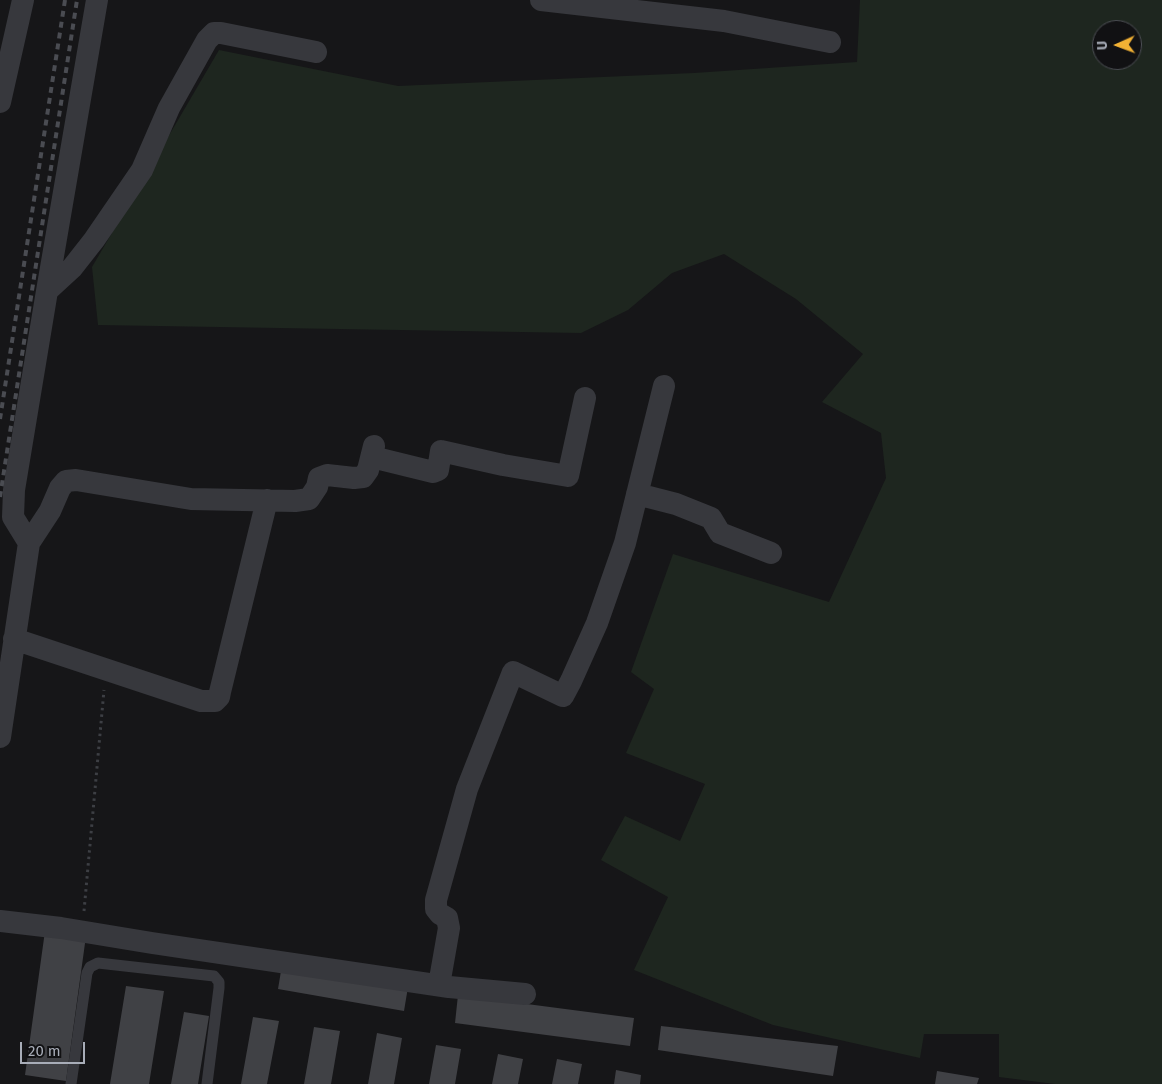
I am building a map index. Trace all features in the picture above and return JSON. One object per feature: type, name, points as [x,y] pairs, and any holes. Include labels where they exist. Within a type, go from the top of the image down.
[{"type":"street","points":[[1,93],[23,0]]},
{"type":"street","points":[[29,543],[13,517],[14,490],[97,0]]},
{"type":"street","points":[[541,0],[622,4],[724,21],[830,42]]},
{"type":"street","points":[[47,291],[72,268],[94,240],[142,170],[169,108],[207,40],[214,33],[316,52]]},
{"type":"street","points":[[439,985],[449,928],[447,918],[436,909],[436,900],[467,789],[513,672],[563,696],[571,681],[596,623],[625,543],[664,386]]},
{"type":"street","points":[[0,737],[29,543],[50,511],[60,488],[66,481],[76,480],[191,499],[310,499],[317,487],[319,478],[326,475],[363,477],[368,470],[373,451],[433,472],[438,470],[441,451],[503,465],[568,476],[586,398]]},
{"type":"street","points":[[637,494],[676,504],[711,518],[720,533],[771,553]]},
{"type":"street","points":[[14,639],[201,701],[215,701],[219,697],[268,500]]},
{"type":"street","points":[[0,921],[61,928],[439,985],[525,994]]},
{"type":"lane","points":[[71,1084],[87,973],[90,967],[98,963],[214,976],[219,982],[219,988],[207,1084]]},
{"type":"path","points":[[82,932],[106,670]]},
{"type":"shaded area","points":[[860,0],[1162,0],[1162,1084],[1055,1084],[999,1077],[999,1034],[924,1034],[920,1058],[773,1025],[634,970],[668,897],[601,860],[625,816],[680,841],[705,784],[626,753],[654,689],[631,672],[673,554],[829,602],[886,478],[881,433],[822,402],[863,354],[796,299],[724,254],[672,273],[628,310],[581,333],[98,325],[92,267],[219,50],[398,86],[694,73],[857,62]]},
{"type":"building","points":[[45,931],[86,936],[66,1081],[25,1075]]},
{"type":"building","points":[[282,965],[408,987],[404,1011],[278,989]]},
{"type":"building","points":[[126,986],[164,991],[149,1084],[110,1084]]},
{"type":"building","points":[[458,995],[634,1018],[630,1046],[455,1023]]},
{"type":"building","points":[[184,1012],[209,1016],[198,1084],[171,1084]]},
{"type":"building","points":[[253,1017],[279,1021],[267,1084],[241,1084]]},
{"type":"building","points":[[661,1026],[838,1046],[833,1076],[658,1050]]},
{"type":"building","points":[[314,1027],[340,1031],[331,1084],[304,1084]]},
{"type":"building","points":[[377,1033],[402,1038],[394,1084],[368,1084]]},
{"type":"building","points":[[436,1045],[461,1049],[455,1084],[429,1084]]},
{"type":"building","points":[[498,1054],[523,1059],[518,1084],[492,1084]]},
{"type":"building","points":[[557,1059],[582,1064],[578,1084],[552,1084]]},
{"type":"building","points":[[616,1070],[641,1075],[640,1084],[614,1084]]},
{"type":"building","points":[[937,1071],[979,1078],[977,1084],[935,1084]]},
{"type":"railway","points":[[0,419],[65,0]]},
{"type":"railway","points":[[0,497],[77,0]]}]
